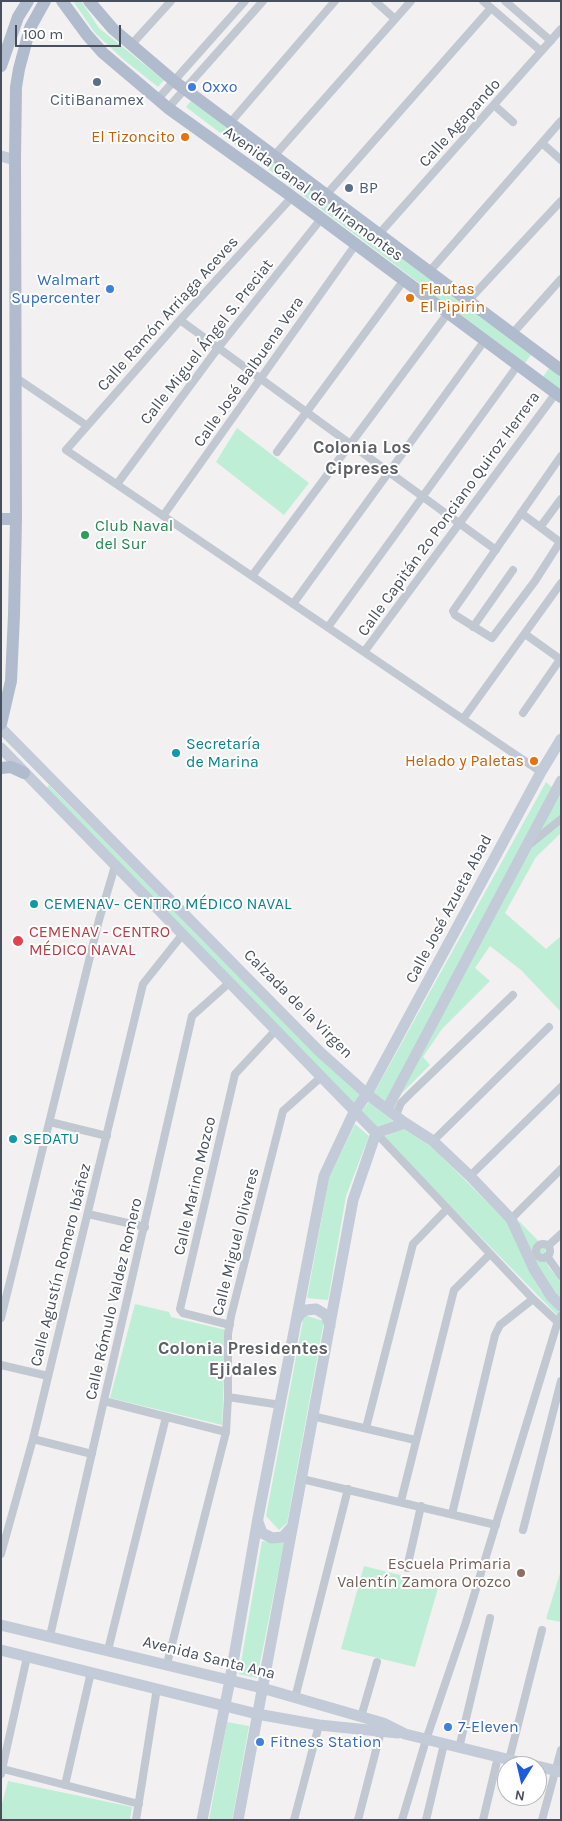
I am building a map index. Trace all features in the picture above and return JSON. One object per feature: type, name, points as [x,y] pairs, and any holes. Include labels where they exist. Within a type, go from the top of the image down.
[{"type":"main road","points":[[1,66],[18,16],[28,1]]},
{"type":"main road","points":[[1,724],[11,681],[16,518],[15,107],[18,69],[30,28],[45,1]]},
{"type":"main road","name":"Avenida Canal de Miramontes","points":[[62,1],[87,36],[103,54],[157,100],[321,218],[558,395]]},
{"type":"main road","name":"Avenida Canal de Miramontes","points":[[94,3],[131,46],[179,85],[558,367]]},
{"type":"main road","points":[[520,367],[530,369],[536,364],[538,358],[535,351]]},
{"type":"main road","points":[[539,381],[537,373],[540,366],[546,363],[558,367]]},
{"type":"main road","points":[[1,519],[16,518]]},
{"type":"main road","points":[[1,768],[11,767],[24,772]]},
{"type":"street","points":[[131,46],[171,1]]},
{"type":"street","points":[[168,108],[179,85],[245,1]]},
{"type":"street","points":[[157,100],[179,85],[263,1]]},
{"type":"street","points":[[230,123],[335,1]]},
{"type":"street","points":[[375,1],[395,19]]},
{"type":"street","points":[[274,156],[411,1]]},
{"type":"street","points":[[482,1],[542,51]]},
{"type":"street","points":[[505,1],[551,41]]},
{"type":"street","points":[[326,195],[491,8]]},
{"type":"street","name":"Calle Agapando","points":[[379,234],[561,29]]},
{"type":"street","points":[[494,105],[513,122]]},
{"type":"street","points":[[429,272],[561,121]]},
{"type":"street","points":[[542,143],[561,160]]},
{"type":"street","points":[[1,156],[15,160]]},
{"type":"street","name":"Calle Ramón Arriaga Aceves","points":[[116,484],[66,450],[86,425],[292,197]]},
{"type":"street","points":[[468,301],[561,201]]},
{"type":"street","name":"Calle Miguel Ángel S. Preciat","points":[[116,484],[218,348],[321,218]]},
{"type":"street","name":"Calle José Balbuena Vera","points":[[164,516],[356,244]]},
{"type":"street","points":[[512,334],[561,279]]},
{"type":"street","points":[[277,452],[404,280]]},
{"type":"street","points":[[252,576],[448,313]]},
{"type":"street","points":[[180,320],[496,550]]},
{"type":"street","points":[[293,604],[485,340]]},
{"type":"street","points":[[328,627],[422,496],[520,367]]},
{"type":"street","points":[[15,377],[86,425]]},
{"type":"street","name":"Calle Capitán 2º Ponciano Quiroz Herrera","points":[[364,652],[546,406],[558,395]]},
{"type":"street","points":[[521,513],[541,526],[560,542],[495,637],[488,638],[455,615],[453,610],[521,513],[558,465],[561,456]]},
{"type":"street","points":[[116,484],[541,772]]},
{"type":"street","points":[[541,526],[561,499]]},
{"type":"street","points":[[473,627],[513,570]]},
{"type":"street","points":[[463,719],[561,583]]},
{"type":"street","points":[[523,713],[560,658],[525,634]]},
{"type":"street","name":"Calzada de la Virgen","points":[[1,728],[320,1052],[367,1094],[405,1123],[433,1141],[470,1176],[511,1219],[534,1269],[551,1296],[561,1306]]},
{"type":"street","name":"Calle José Azueta Abad","points":[[202,1820],[324,1176],[354,1112],[367,1094],[541,772],[561,739]]},
{"type":"street","name":"Calzada de la Virgen","points":[[1,748],[320,1078],[376,1133],[533,1299],[560,1321]]},
{"type":"street","points":[[391,1112],[560,783]]},
{"type":"street","points":[[524,850],[561,819]]},
{"type":"street","points":[[1,1318],[99,920],[115,866]]},
{"type":"street","name":"Calle Agustín Romero Ibáñez","points":[[1,1554],[33,1439],[143,984],[182,935]]},
{"type":"street","name":"Calle Rómulo Valdez Romero","points":[[50,1636],[192,1016],[229,983]]},
{"type":"street","points":[[391,1112],[513,995]]},
{"type":"street","points":[[433,1141],[549,1027]]},
{"type":"street","name":"Calle Marino Mozco","points":[[230,1325],[183,1312],[180,1309],[235,1074],[275,1031]]},
{"type":"street","name":"Calle Miguel Olivares","points":[[167,1664],[226,1432],[230,1325],[283,1111],[320,1078]]},
{"type":"street","points":[[470,1176],[561,1087]]},
{"type":"street","points":[[50,1122],[107,1136]]},
{"type":"street","points":[[238,1820],[353,1200],[376,1133],[405,1123]]},
{"type":"street","points":[[511,1219],[561,1169]]},
{"type":"street","points":[[366,1428],[413,1244],[447,1209]]},
{"type":"street","points":[[88,1214],[145,1227]]},
{"type":"street","points":[[548,1246],[561,1234]]},
{"type":"street","points":[[547,1256],[538,1255],[536,1250],[539,1245],[545,1244],[548,1246]]},
{"type":"street","points":[[547,1256],[550,1251],[548,1246]]},
{"type":"street","points":[[401,1501],[454,1290],[490,1254]]},
{"type":"street","points":[[547,1256],[561,1276]]},
{"type":"street","points":[[452,1514],[495,1335],[500,1325],[533,1299]]},
{"type":"street","points":[[296,1324],[298,1317],[303,1312],[309,1309],[316,1309],[326,1315],[330,1322],[329,1330]]},
{"type":"street","points":[[402,1820],[560,1321]]},
{"type":"street","points":[[1,1365],[48,1376]]},
{"type":"street","points":[[523,1530],[561,1381]]},
{"type":"street","points":[[228,1397],[280,1405]]},
{"type":"street","points":[[104,1401],[226,1432]]},
{"type":"street","points":[[312,1416],[416,1440]]},
{"type":"street","points":[[108,1650],[166,1417]]},
{"type":"street","points":[[33,1439],[92,1454]]},
{"type":"street","points":[[302,1478],[496,1525]]},
{"type":"street","points":[[296,1698],[348,1489]]},
{"type":"street","points":[[407,1568],[422,1506]]},
{"type":"street","points":[[258,1518],[262,1533],[272,1538],[280,1538],[287,1534],[292,1524]]},
{"type":"street","points":[[459,1748],[490,1618]]},
{"type":"street","name":"Avenida Santa Ana","points":[[1,1625],[262,1688],[361,1717],[382,1728]]},
{"type":"street","points":[[504,1756],[542,1630]]},
{"type":"street","name":"Avenida Santa Ana","points":[[1,1650],[257,1714],[319,1725],[382,1728],[497,1757]]},
{"type":"street","points":[[27,1656],[5,1742],[2,1772],[65,1785],[138,1804]]},
{"type":"street","points":[[361,1717],[377,1662]]},
{"type":"street","points":[[65,1785],[91,1672]]},
{"type":"street","points":[[136,1820],[157,1688]]},
{"type":"street","points":[[294,1820],[319,1725]]},
{"type":"street","points":[[358,1820],[382,1728]]},
{"type":"street","points":[[426,1820],[444,1744]]},
{"type":"street","points":[[542,1820],[558,1771],[561,1750]]},
{"type":"street","points":[[483,1820],[497,1777]]},
{"type":"green space","points":[[73,1],[81,1],[99,28],[164,80],[158,87],[124,60],[95,33]]},
{"type":"green space","points":[[191,101],[531,355],[525,363],[186,107]]},
{"type":"green space","points":[[549,368],[561,377],[561,390],[543,377]]},
{"type":"green space","points":[[237,428],[309,483],[284,515],[216,462]]},
{"type":"green space","points":[[546,782],[561,795],[561,833],[536,857],[505,913],[546,949],[561,936],[561,1012],[521,970],[490,946],[475,968],[490,981],[442,1029],[423,1057],[430,1065],[397,1098],[395,1108],[374,1093]]},
{"type":"green space","points":[[49,785],[318,1057],[361,1095],[353,1106],[45,789]]},
{"type":"green space","points":[[369,1102],[393,1121],[376,1127],[360,1113]]},
{"type":"green space","points":[[355,1124],[369,1136],[346,1196],[328,1300],[307,1298],[329,1178]]},
{"type":"green space","points":[[404,1129],[433,1148],[507,1222],[540,1290],[561,1311],[559,1317],[383,1137]]},
{"type":"green space","points":[[519,1221],[545,1248],[548,1266],[561,1282],[561,1300],[542,1276],[517,1223]]},
{"type":"green space","points":[[135,1304],[169,1312],[171,1317],[226,1330],[222,1425],[110,1398]]},
{"type":"green space","points":[[304,1315],[324,1321],[287,1523],[279,1530],[266,1516]]},
{"type":"green space","points":[[262,1541],[284,1543],[257,1678],[239,1674]]},
{"type":"green space","points":[[364,1566],[439,1585],[415,1667],[341,1649]]},
{"type":"green space","points":[[561,1570],[561,1622],[546,1619]]},
{"type":"green space","points":[[227,1722],[249,1726],[232,1820],[209,1820]]},
{"type":"green space","points":[[8,1781],[132,1807],[130,1820],[1,1820],[1,1808]]},
{"type":"place","name":"CitiBanamex","points":[[97,82]]},
{"type":"place","name":"Oxxo","points":[[192,87]]},
{"type":"place","name":"El Tizoncito","points":[[185,137]]},
{"type":"place","name":"BP","points":[[349,188]]},
{"type":"place","name":"Walmart Supercenter","points":[[110,289]]},
{"type":"place","name":"Flautas El Pipirin","points":[[410,298]]},
{"type":"place","name":"Club Naval del Sur","points":[[85,535]]},
{"type":"place","name":"Secretaría de Marina","points":[[176,753]]},
{"type":"place","name":"Helado y Paletas","points":[[534,761]]},
{"type":"place","name":"CEMENAV- CENTRO MÉDICO NAVAL","points":[[34,904]]},
{"type":"place","name":"CEMENAV - CENTRO MÉDICO NAVAL","points":[[18,941]]},
{"type":"place","name":"SEDATU","points":[[13,1139]]},
{"type":"place","name":"Escuela Primaria Valentín Zamora Orozco","points":[[521,1573]]},
{"type":"place","name":"7-Eleven","points":[[448,1727]]},
{"type":"place","name":"Fitness Station","points":[[260,1742]]},
{"type":"district","name":"Colonia Los Cipreses","points":[[362,458]]},
{"type":"district","name":"Colonia Presidentes Ejidales","points":[[243,1359]]}]
